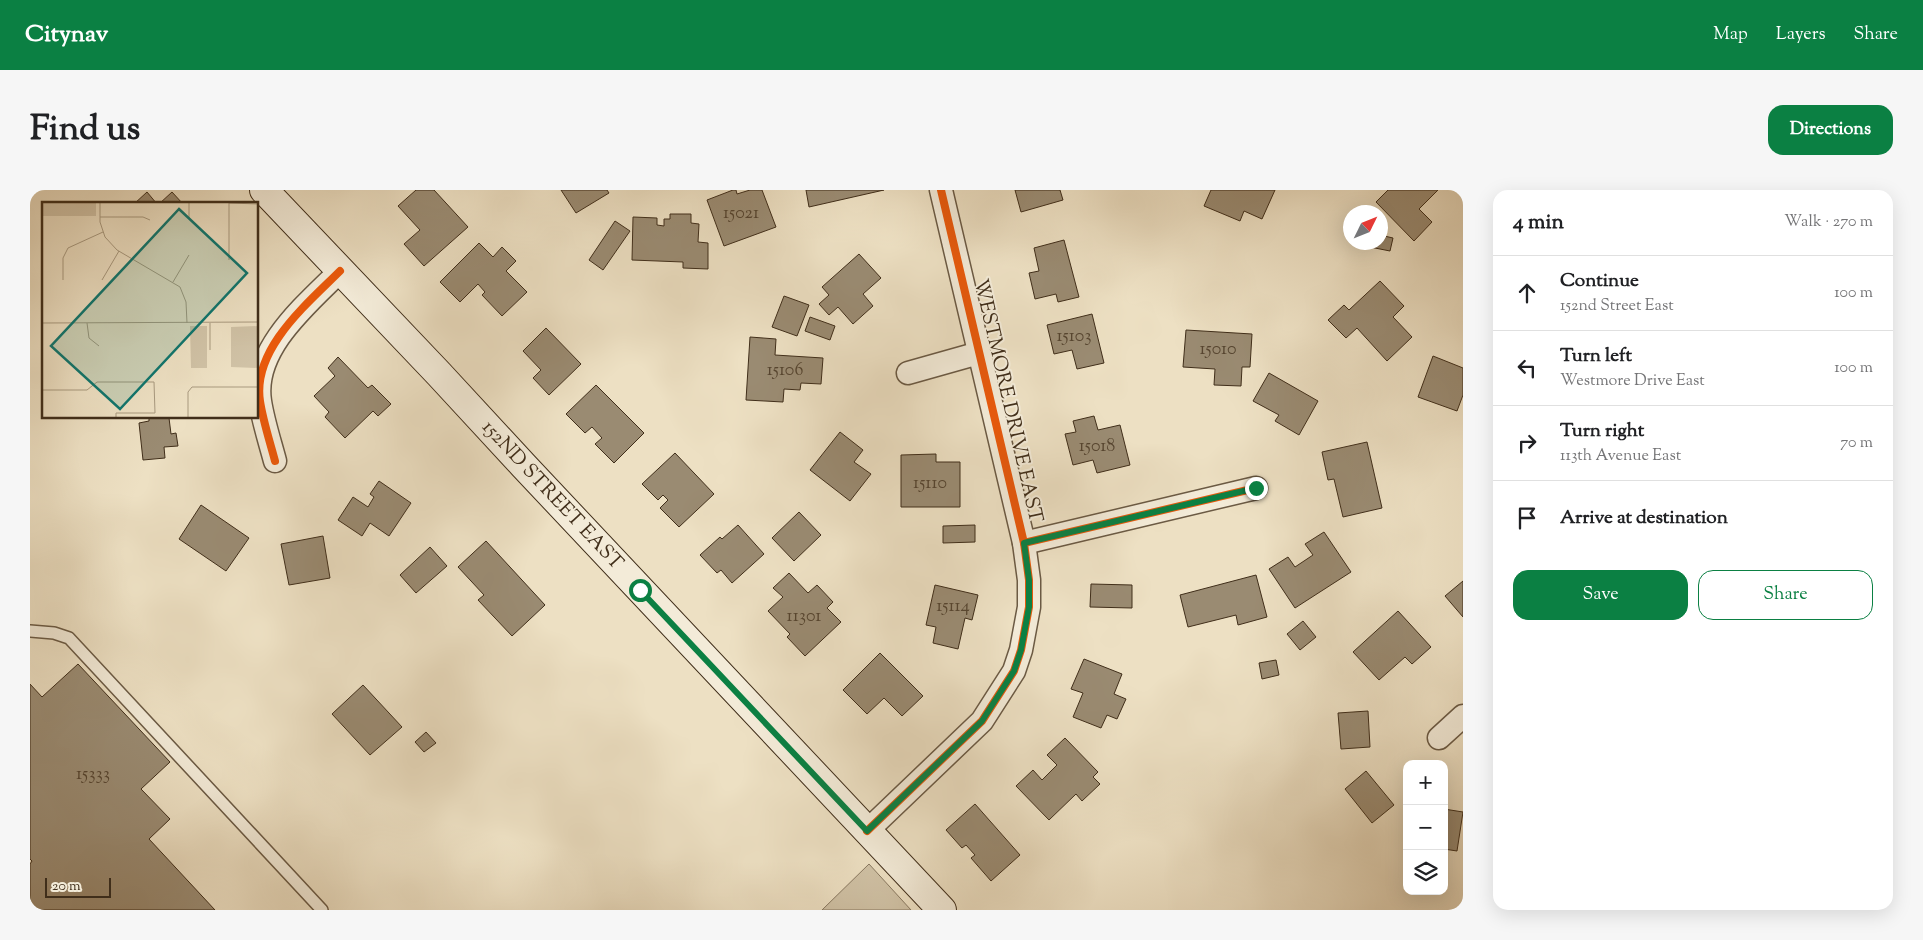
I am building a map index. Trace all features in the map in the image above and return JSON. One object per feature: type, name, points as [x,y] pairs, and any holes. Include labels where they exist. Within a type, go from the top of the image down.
[{"type":"main road","name":"152ND STREET EAST","points":[[264,190],[942,910]]},
{"type":"street","name":"WESTMORE DRIVE EAST","points":[[867,831],[982,721],[1014,671],[1021,650],[1029,607],[1029,580],[1024,543],[941,190]]},
{"type":"street","points":[[275,461],[260,400],[260,379],[265,362],[274,344],[288,324],[340,271]]},
{"type":"street","name":"WESTMORE DRIVE EAST","points":[[908,373],[979,353]]},
{"type":"street","points":[[1024,543],[1256,488]]},
{"type":"street","points":[[1439,738],[1463,716]]},
{"type":"lane","points":[[30,631],[54,633],[69,638],[322,910]]},
{"type":"shaded area","points":[[869,864],[911,910],[822,910]]},
{"type":"building","points":[[416,190],[434,190],[468,227],[424,266],[404,244],[420,230],[398,206]]},
{"type":"building","points":[[561,190],[607,190],[609,193],[576,213]]},
{"type":"building","points":[[736,190],[737,194],[750,190],[762,190],[776,227],[724,246],[707,200]]},
{"type":"building","points":[[806,190],[884,190],[809,207]]},
{"type":"building","points":[[1015,190],[1060,190],[1063,200],[1021,212]]},
{"type":"building","points":[[1211,190],[1275,190],[1262,219],[1244,211],[1240,221],[1204,206]]},
{"type":"building","points":[[1388,190],[1438,190],[1419,209],[1432,222],[1414,241],[1388,214],[1388,205],[1379,205],[1376,202]]},
{"type":"building","points":[[147,192],[155,202],[136,202]]},
{"type":"building","points":[[172,192],[181,202],[161,202]]},
{"type":"building","points":[[670,214],[691,214],[691,223],[699,224],[698,242],[708,243],[708,269],[683,268],[683,262],[632,260],[633,217],[657,218],[657,225],[664,226],[664,219],[670,219]]},
{"type":"building","points":[[615,221],[630,231],[603,270],[589,260]]},
{"type":"building","points":[[1388,237],[1393,238],[1390,251],[1385,250],[1388,250]]},
{"type":"building","points":[[1064,240],[1079,297],[1058,302],[1056,294],[1035,299],[1029,273],[1039,271],[1034,248]]},
{"type":"building","points":[[479,243],[493,257],[502,247],[516,261],[506,271],[527,292],[502,316],[482,295],[485,292],[478,284],[460,302],[440,282]]},
{"type":"building","points":[[859,254],[881,278],[863,294],[873,306],[853,324],[838,307],[829,315],[819,304],[829,295],[822,287]]},
{"type":"building","points":[[1380,281],[1404,306],[1393,317],[1412,337],[1387,361],[1357,328],[1346,338],[1328,320],[1344,305],[1349,310]]},
{"type":"building","points":[[784,296],[809,305],[797,336],[772,327]]},
{"type":"building","points":[[1092,314],[1104,363],[1077,369],[1072,350],[1054,354],[1047,325]]},
{"type":"building","points":[[810,317],[835,326],[830,340],[805,331]]},
{"type":"building","points":[[546,328],[581,364],[549,395],[533,378],[541,370],[523,351]]},
{"type":"building","points":[[1186,330],[1252,334],[1250,367],[1242,367],[1241,386],[1214,385],[1215,369],[1183,367]]},
{"type":"building","points":[[750,337],[776,339],[775,355],[823,358],[821,384],[801,383],[800,390],[784,389],[783,402],[746,400]]},
{"type":"building","points":[[1433,356],[1463,368],[1463,395],[1457,411],[1418,397]]},
{"type":"building","points":[[338,357],[368,388],[372,385],[391,404],[378,416],[373,411],[345,438],[325,417],[329,412],[314,396],[335,376],[328,368]]},
{"type":"building","points":[[1269,373],[1318,401],[1299,435],[1275,421],[1279,415],[1253,401]]},
{"type":"building","points":[[596,385],[644,433],[614,463],[595,444],[602,438],[592,427],[585,433],[566,414]]},
{"type":"building","points":[[1094,416],[1098,430],[1120,425],[1130,465],[1097,473],[1093,460],[1073,465],[1065,434],[1076,432],[1073,421]]},
{"type":"building","points":[[149,419],[169,419],[171,434],[176,433],[178,446],[164,447],[165,458],[143,460],[139,423],[149,421]]},
{"type":"building","points":[[840,432],[863,450],[854,462],[871,474],[850,501],[810,470]]},
{"type":"building","points":[[1367,442],[1382,508],[1343,517],[1334,479],[1328,480],[1322,452]]},
{"type":"building","points":[[675,453],[714,494],[679,527],[660,508],[668,500],[663,495],[658,500],[642,484]]},
{"type":"building","points":[[936,454],[936,462],[960,462],[960,507],[901,507],[901,455]]},
{"type":"building","points":[[379,481],[411,503],[389,536],[370,523],[362,536],[338,520],[353,497],[368,507],[374,497],[370,494]]},
{"type":"building","points":[[201,505],[249,538],[226,571],[179,539]]},
{"type":"building","points":[[799,512],[821,535],[794,561],[772,538]]},
{"type":"building","points":[[738,525],[764,554],[732,583],[721,570],[717,573],[700,555],[720,537],[722,539]]},
{"type":"building","points":[[975,525],[975,542],[943,543],[943,526]]},
{"type":"building","points":[[1324,532],[1351,572],[1295,608],[1269,569],[1288,557],[1295,567],[1313,555],[1305,544]]},
{"type":"building","points":[[323,536],[330,578],[289,585],[281,544]]},
{"type":"building","points":[[486,541],[545,605],[512,636],[478,600],[484,595],[458,567]]},
{"type":"building","points":[[430,547],[447,566],[416,593],[400,575]]},
{"type":"building","points":[[789,573],[808,593],[817,585],[833,602],[827,608],[841,622],[805,656],[787,637],[790,634],[768,611],[783,597],[773,588]]},
{"type":"building","points":[[1256,575],[1267,617],[1238,625],[1236,615],[1188,627],[1180,595]]},
{"type":"building","points":[[1463,581],[1463,617],[1445,596]]},
{"type":"building","points":[[1091,584],[1132,585],[1132,608],[1090,607]]},
{"type":"building","points":[[935,585],[978,595],[972,620],[965,618],[958,649],[933,643],[936,627],[926,625]]},
{"type":"building","points":[[1398,611],[1431,647],[1412,664],[1405,657],[1379,680],[1353,652]]},
{"type":"building","points":[[1303,621],[1316,637],[1300,650],[1287,634]]},
{"type":"building","points":[[880,653],[923,696],[902,716],[884,698],[867,714],[843,690]]},
{"type":"building","points":[[1084,659],[1122,674],[1114,694],[1126,699],[1117,719],[1107,715],[1101,728],[1073,717],[1083,693],[1071,689]]},
{"type":"building","points":[[1276,660],[1279,675],[1262,679],[1259,663]]},
{"type":"building","points":[[78,664],[170,762],[141,789],[170,819],[149,839],[215,910],[30,910],[30,864],[32,861],[30,859],[30,684],[42,697]]},
{"type":"building","points":[[363,685],[402,727],[370,755],[332,714]]},
{"type":"building","points":[[1368,711],[1370,747],[1341,749],[1338,713]]},
{"type":"building","points":[[426,732],[436,743],[424,752],[415,742]]},
{"type":"building","points":[[1065,738],[1098,772],[1093,777],[1100,784],[1082,801],[1076,794],[1049,820],[1016,786],[1033,770],[1042,780],[1057,765],[1047,755]]},
{"type":"building","points":[[1366,771],[1394,805],[1372,823],[1345,789]]},
{"type":"building","points":[[975,804],[1020,855],[991,881],[971,858],[975,855],[966,845],[962,848],[946,830]]},
{"type":"building","points":[[1448,810],[1463,812],[1457,851],[1448,850]]},
{"type":"cycle path","points":[[867,831],[982,721],[1014,671],[1021,650],[1029,607],[1029,580],[1024,543],[941,190]]},
{"type":"cycle path","points":[[275,461],[260,401],[260,382],[264,363],[273,346],[298,313],[340,271]]},
{"type":"cycle path","points":[[1024,543],[1256,488]]},
{"type":"route","points":[[640,590],[867,831],[982,721],[1014,671],[1021,650],[1029,607],[1029,580],[1024,543],[1256,488]]}]
